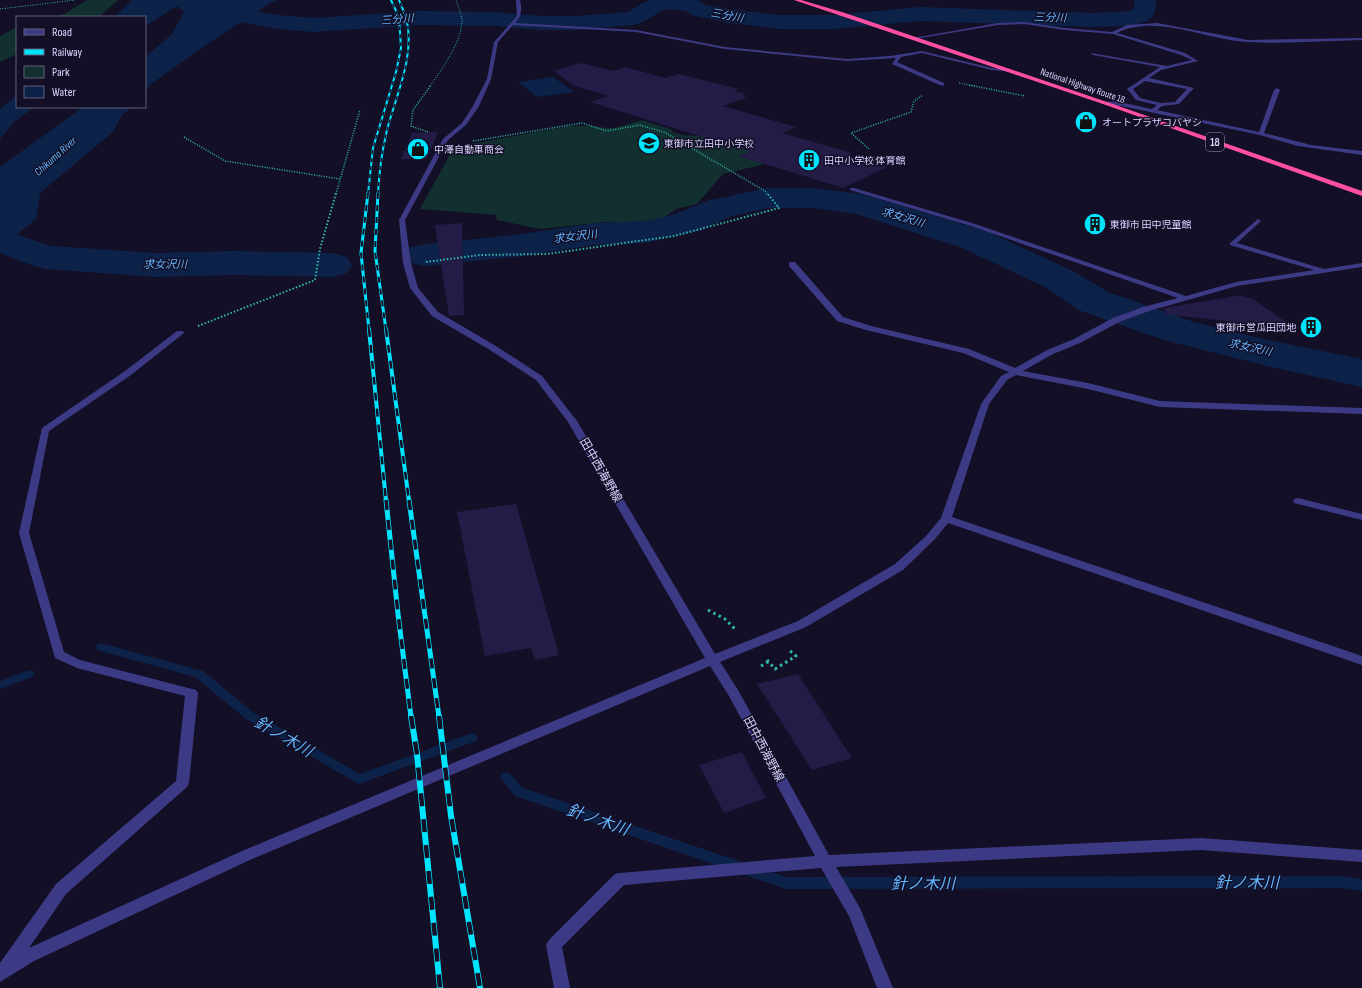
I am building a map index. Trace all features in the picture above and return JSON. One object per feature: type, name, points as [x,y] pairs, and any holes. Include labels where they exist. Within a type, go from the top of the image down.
[{"type":"highway","name":"National Highway Route 18","points":[[796,0],[843,14],[1012,71],[1362,194]]},
{"type":"street","name":"田中西海野線","points":[[518,0],[520,12],[513,24],[496,42],[489,79],[476,106],[464,124],[444,143],[402,220],[408,264],[414,288],[435,314],[493,348],[539,378],[572,421],[712,660],[734,693],[855,914],[885,988]]},
{"type":"street","points":[[915,38],[998,24],[1024,23],[1065,30],[1113,33],[1183,54],[1196,61],[1159,69],[1130,89],[1138,99],[1161,105],[1177,103],[1191,88],[1145,79]]},
{"type":"street","points":[[513,24],[636,31],[725,48],[847,60],[899,56],[922,52],[992,69],[1012,71]]},
{"type":"street","points":[[1113,33],[1127,26],[1157,24],[1248,41],[1362,39]]},
{"type":"street","points":[[1086,57],[1096,53],[1167,68]]},
{"type":"street","points":[[899,56],[894,62],[942,84]]},
{"type":"street","points":[[1261,134],[1277,90]]},
{"type":"street","points":[[1105,103],[1121,104],[1261,134],[1275,139],[1332,150],[1362,153]]},
{"type":"street","points":[[1152,111],[1161,105]]},
{"type":"street","points":[[852,189],[973,225],[1186,298]]},
{"type":"street","points":[[1258,221],[1232,244],[1324,271]]},
{"type":"street","points":[[792,264],[840,319],[869,328],[966,351],[1016,372],[1088,386],[1160,404],[1362,411]]},
{"type":"street","points":[[1,974],[28,956],[247,855],[712,660],[802,624],[854,594],[899,567],[930,538],[946,519],[985,404],[1004,378],[1050,352],[1077,341],[1116,320],[1146,309],[1236,284],[1362,265]]},
{"type":"street","points":[[1,974],[61,890],[182,783],[192,693],[77,664],[59,655],[24,533],[45,430],[128,373],[180,333]]},
{"type":"street","points":[[1298,501],[1362,517]]},
{"type":"street","points":[[946,519],[1362,661]]},
{"type":"street","points":[[562,988],[554,945],[620,879],[825,861],[1201,844],[1362,856]]},
{"type":"path","points":[[0,9],[75,0]]},
{"type":"path","points":[[408,264],[480,255],[547,254],[674,236],[779,208],[765,191],[666,133],[640,125],[607,131],[582,123],[444,143],[411,126],[413,110],[447,63],[460,32],[462,21],[456,0]]},
{"type":"path","points":[[869,149],[851,133],[911,112],[914,101],[946,82],[965,83],[1026,96]]},
{"type":"path","points":[[180,333],[315,280],[320,250],[360,110]]},
{"type":"path","points":[[184,137],[225,161],[340,179]]},
{"type":"path","points":[[705,604],[709,610],[725,619]]},
{"type":"path","points":[[775,669],[796,656],[789,650],[782,654]]},
{"type":"path","points":[[761,666],[775,658]]},
{"type":"green space","points":[[87,0],[118,0],[100,16],[57,16],[64,14]]},
{"type":"green space","points":[[16,28],[16,54],[0,62],[0,36]]},
{"type":"green space","points":[[642,120],[673,130],[672,132],[683,135],[698,136],[758,149],[740,156],[765,164],[723,174],[697,204],[676,209],[662,219],[643,224],[606,222],[540,229],[497,220],[496,215],[420,209],[454,147],[569,126],[615,128]]},
{"type":"water","points":[[132,0],[277,0],[199,50],[150,85],[146,91],[146,56],[172,34],[184,12],[177,6],[146,25],[146,16],[116,16]]},
{"type":"water","points":[[553,77],[574,92],[537,97],[518,82]]},
{"type":"water","points":[[16,96],[16,108],[33,108],[13,123],[0,139],[0,109]]},
{"type":"water","name":"Chikuma River","points":[[82,108],[131,108],[122,115],[113,132],[40,193],[36,219],[0,248],[0,167]]},
{"type":"building","points":[[581,63],[613,71],[626,67],[665,78],[679,74],[739,89],[734,91],[746,94],[743,96],[747,97],[723,106],[796,127],[782,133],[852,153],[848,155],[888,167],[843,188],[739,156],[751,152],[590,102],[608,96],[575,86],[553,71]]},
{"type":"building","name":"中澤自動車商会","points":[[438,132],[427,159],[401,159],[412,133]]},
{"type":"building","points":[[462,223],[464,315],[449,316],[435,225]]},
{"type":"building","points":[[1241,295],[1251,298],[1298,330],[1165,314],[1165,308]]},
{"type":"building","points":[[516,504],[559,655],[535,660],[531,648],[485,656],[457,512]]},
{"type":"building","points":[[798,674],[852,758],[812,770],[757,684]]},
{"type":"building","points":[[742,752],[766,798],[724,813],[699,765]]},
{"type":"waterway","name":"三分川","points":[[230,14],[278,22],[313,25],[419,18],[495,19],[541,23],[575,23],[633,18],[652,7],[668,2],[692,5],[699,10],[729,16],[780,22],[834,22],[920,14],[1094,20],[1135,17],[1142,14],[1146,5],[1144,0]]},
{"type":"waterway","name":"求女沢川","points":[[425,255],[522,245],[596,234],[645,232],[686,223],[722,207],[768,198],[813,198],[861,204],[973,239],[1061,280],[1093,301],[1179,331],[1267,353],[1362,373]]},
{"type":"waterway","name":"求女沢川","points":[[0,240],[45,257],[83,260],[155,265],[234,263],[333,265]]},
{"type":"waterway","name":"針ノ木川","points":[[101,647],[199,674],[250,716],[359,779],[472,738]]},
{"type":"waterway","name":"針ノ木川","points":[[0,685],[29,674]]},
{"type":"waterway","name":"針ノ木川","points":[[506,777],[519,792],[786,883],[1343,882],[1362,885]]},
{"type":"railway","points":[[368,194],[373,148],[396,72],[401,48],[399,17],[391,0]]},
{"type":"railway","points":[[378,194],[385,138],[404,75],[409,46],[406,17],[399,0]]},
{"type":"railway","points":[[368,193],[361,253],[369,330]]},
{"type":"railway","points":[[378,193],[375,251],[386,330]]},
{"type":"railway","points":[[369,329],[386,501]]},
{"type":"railway","points":[[386,329],[409,501]]},
{"type":"railway","points":[[386,500],[411,717]]},
{"type":"railway","points":[[409,500],[439,717]]},
{"type":"railway","points":[[411,716],[417,754],[440,988]]},
{"type":"railway","points":[[439,716],[451,816],[480,988]]},
{"type":"place","name":"オートプラザコバヤシ","points":[[1086,122]]},
{"type":"place","name":"東御市立田中小学校","points":[[649,143]]},
{"type":"place","name":"中澤自動車商会","points":[[418,149]]},
{"type":"place","name":"田中小学校 体育館","points":[[809,160]]},
{"type":"place","name":"東御市 田中児童館","points":[[1095,224]]},
{"type":"place","name":"東御市営瓜田団地","points":[[1311,327]]}]
